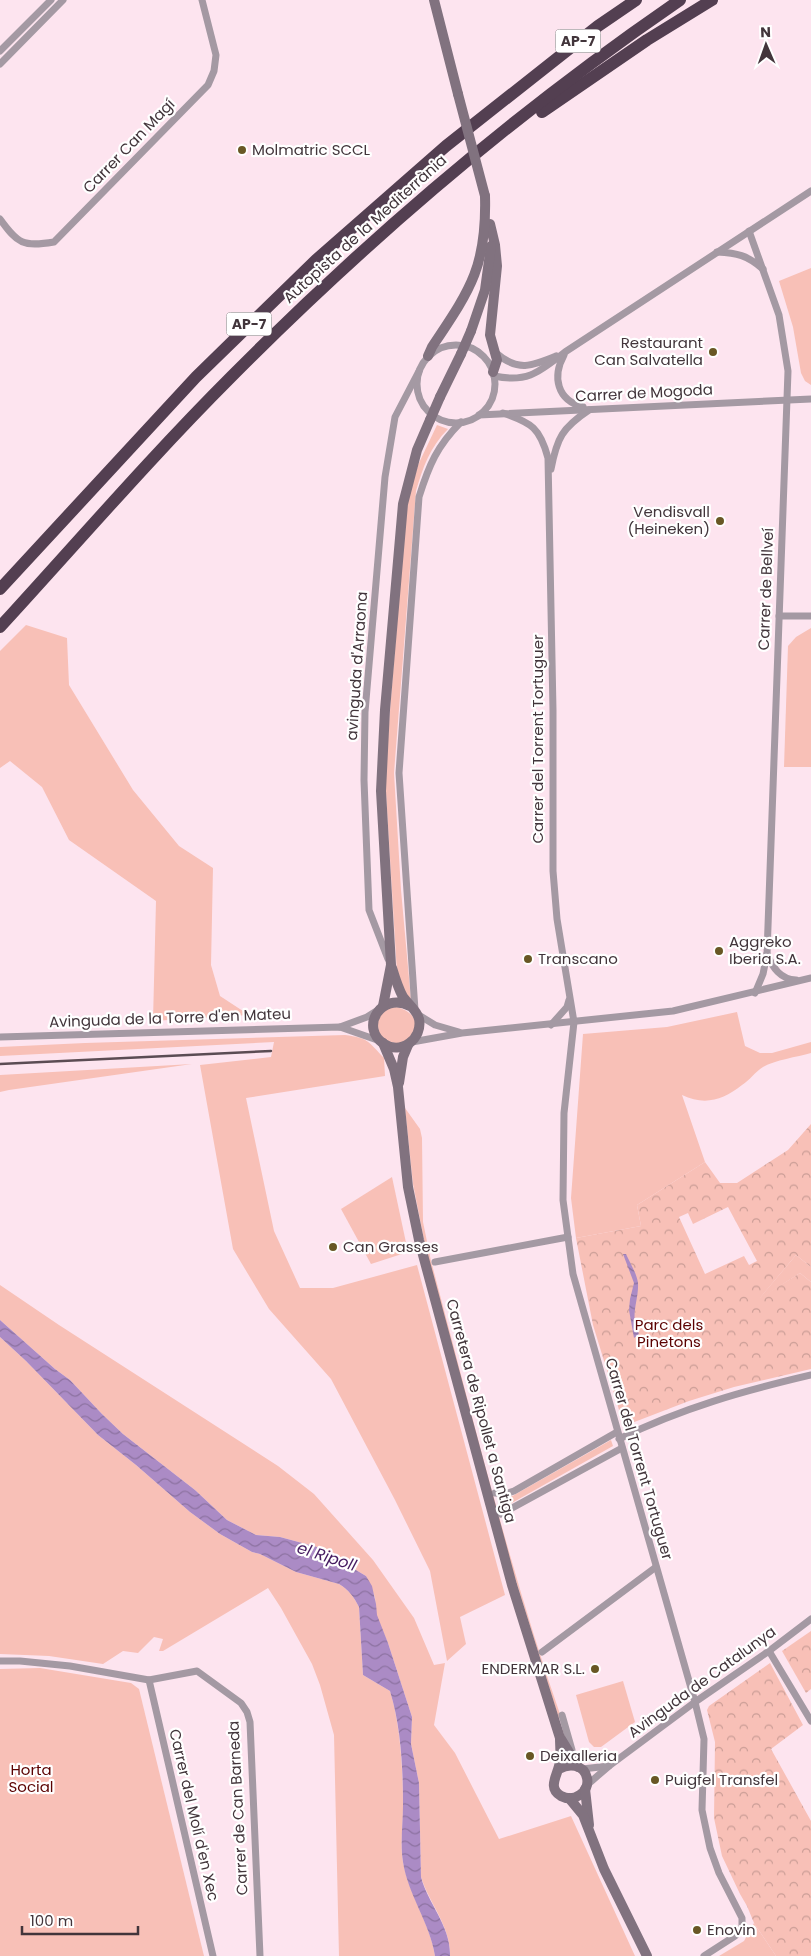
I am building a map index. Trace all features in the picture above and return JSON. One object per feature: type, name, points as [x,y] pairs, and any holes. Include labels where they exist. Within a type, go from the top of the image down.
[{"type":"highway","name":"Autopista de la Mediterrània","points":[[0,589],[196,377],[316,260],[446,146],[598,26],[636,0]]},
{"type":"highway","name":"Autopista de la Mediterrània","points":[[0,626],[165,445],[252,356],[382,233],[510,126],[680,0]]},
{"type":"highway","points":[[510,126],[540,113],[646,40],[712,0]]},
{"type":"main road","points":[[434,0],[485,196],[496,254],[496,288],[490,335],[497,360],[494,374]]},
{"type":"main road","points":[[428,356],[468,292],[478,269],[484,242],[485,196]]},
{"type":"main road","points":[[398,1087],[403,1056],[419,1029],[414,1010],[398,987],[391,965],[382,807],[383,732],[403,504],[417,450],[461,354],[482,301],[488,278],[491,245],[490,224]]},
{"type":"main road","points":[[391,965],[381,1008],[373,1025],[376,1037],[390,1047],[398,1048],[410,1044]]},
{"type":"main road","points":[[381,1008],[397,1002],[414,1010]]},
{"type":"main road","points":[[381,1042],[394,1069],[398,1087]]},
{"type":"main road","name":"Carretera de Ripollet a Santiga","points":[[398,1087],[408,1188],[419,1240],[509,1576],[560,1738]]},
{"type":"main road","points":[[560,1738],[587,1776],[586,1787],[590,1831]]},
{"type":"main road","points":[[560,1738],[561,1755],[559,1769],[554,1778],[554,1786],[557,1793],[569,1798],[583,1815],[604,1869],[647,1956]]},
{"type":"main road","points":[[559,1769],[566,1766],[579,1766]]},
{"type":"main road","points":[[569,1798],[578,1797],[586,1787]]},
{"type":"street","points":[[0,51],[51,0]]},
{"type":"street","points":[[0,64],[63,0]]},
{"type":"street","name":"Carrer Can Magí","points":[[0,219],[14,238],[22,242],[36,245],[54,242],[208,85],[214,71],[216,55],[202,0]]},
{"type":"street","points":[[494,374],[512,379],[522,379],[542,370],[565,352],[811,191]]},
{"type":"street","name":"Carrer de Bellveí","points":[[749,230],[779,315],[788,371],[767,954],[763,974],[756,992]]},
{"type":"street","points":[[717,252],[738,254],[750,258],[765,271]]},
{"type":"street","points":[[446,346],[464,346],[477,351],[483,357],[494,374],[494,390],[487,407],[479,415],[461,422],[452,423],[438,419],[427,411],[420,400],[416,385],[419,371],[428,356],[446,346]]},
{"type":"street","points":[[496,353],[513,364],[531,366],[565,352]]},
{"type":"street","points":[[565,352],[559,365],[557,376],[560,389],[566,398],[577,406],[590,409]]},
{"type":"street","name":"avinguda d'Arraona","points":[[391,965],[369,910],[364,780],[365,712],[385,477],[394,417],[419,371]]},
{"type":"street","name":"Carrer de Mogoda","points":[[479,415],[811,399]]},
{"type":"street","name":"Carrer del Torrent Tortuguer","points":[[549,479],[558,440],[571,422],[590,409]]},
{"type":"street","name":"Carrer del Torrent Tortuguer","points":[[503,413],[522,419],[534,428],[543,440],[548,458],[553,710],[553,871],[556,919],[574,1022],[564,1113],[563,1200],[573,1274],[704,1739],[702,1810],[710,1848],[742,1918],[742,1929],[735,1936],[704,1956]]},
{"type":"street","points":[[461,422],[445,439],[427,472],[420,497],[399,773],[414,1010],[435,1025],[462,1033]]},
{"type":"street","points":[[779,616],[811,616]]},
{"type":"street","points":[[767,954],[778,973],[788,979],[807,979]]},
{"type":"street","points":[[410,1044],[462,1033],[673,1011],[807,979]]},
{"type":"street","points":[[550,1024],[567,1007],[569,997]]},
{"type":"street","name":"Avinguda de la Torre d'en Mateu","points":[[0,1037],[340,1027],[368,1017],[381,1008]]},
{"type":"street","name":"Avinguda de la Torre d'en Mateu","points":[[340,1027],[381,1042]]},
{"type":"street","points":[[435,1262],[568,1237]]},
{"type":"street","points":[[495,1493],[506,1494],[514,1491],[618,1435],[711,1401],[750,1389],[811,1376]]},
{"type":"street","points":[[501,1514],[622,1448]]},
{"type":"street","points":[[542,1652],[656,1567]]},
{"type":"street","name":"Avinguda de Catalunya","points":[[586,1787],[609,1766],[695,1702],[811,1620]]},
{"type":"street","points":[[769,1651],[811,1721]]},
{"type":"street","points":[[0,1661],[29,1661],[70,1666],[148,1680]]},
{"type":"street","name":"Carrer de Can Barneda","points":[[148,1680],[197,1671],[241,1703],[247,1712],[250,1722],[260,1956]]},
{"type":"street","name":"Carrer del Molí d'en Xec","points":[[148,1680],[213,1956]]},
{"type":"street","points":[[562,1715],[579,1766]]},
{"type":"street","name":"Avinguda de Catalunya","points":[[579,1766],[590,1770],[609,1766]]},
{"type":"green space","points":[[811,268],[811,385],[805,381],[801,373],[793,327],[779,281]]},
{"type":"green space","points":[[437,425],[448,429],[436,443],[428,458],[416,491],[394,773],[401,890],[411,1000],[404,993],[397,973],[385,776],[408,500],[418,465]]},
{"type":"green space","points":[[26,625],[67,638],[69,685],[133,790],[179,846],[213,868],[211,965],[220,996],[249,1015],[153,1021],[156,901],[69,840],[42,787],[10,761],[0,768],[0,651]]},
{"type":"green space","points":[[811,628],[811,767],[784,767],[788,646],[796,637]]},
{"type":"green space","points":[[396,1007],[404,1009],[415,1020],[415,1029],[403,1045],[380,1039],[378,1023],[380,1014]]},
{"type":"green space","points":[[737,1012],[745,1046],[760,1053],[772,1053],[811,1042],[811,1053],[780,1061],[760,1069],[748,1081],[721,1098],[706,1101],[682,1095],[705,1162],[637,1205],[641,1226],[576,1238],[571,1198],[583,1034],[667,1027]]},
{"type":"green space","points":[[345,1035],[359,1037],[367,1041],[384,1058],[385,1076],[246,1098],[274,1231],[300,1288],[333,1288],[417,1265],[505,1595],[460,1617],[466,1644],[447,1661],[430,1571],[395,1500],[331,1379],[269,1309],[233,1249],[200,1065],[271,1057],[274,1042],[0,1056],[0,1047]]},
{"type":"green space","points":[[192,1064],[9,1090],[0,1092],[0,1075]]},
{"type":"green space","points":[[405,1108],[420,1129],[422,1138],[423,1222],[431,1261],[508,1548],[561,1717],[559,1719],[511,1565],[426,1250],[413,1184]]},
{"type":"green space","name":"Parc dels Pinetons","points":[[811,1124],[811,1267],[796,1255],[760,1298],[800,1273],[811,1282],[811,1369],[734,1387],[689,1401],[624,1426],[593,1325],[576,1238],[641,1226],[637,1205],[705,1162],[720,1183],[737,1183],[788,1150]],"holes":[[[728,1207],[757,1261],[749,1265],[744,1256],[705,1274],[679,1217],[688,1213],[693,1224]]]},
{"type":"green space","points":[[392,1177],[408,1252],[371,1264],[341,1209]]},
{"type":"green space","points":[[796,1255],[811,1267],[811,1282],[800,1273],[758,1300]]},
{"type":"green space","points":[[0,1285],[278,1466],[314,1494],[373,1560],[414,1618],[434,1665],[445,1663],[434,1725],[455,1753],[499,1839],[571,1816],[635,1956],[450,1956],[447,1935],[421,1877],[419,1783],[411,1744],[412,1717],[388,1643],[376,1615],[375,1597],[366,1576],[317,1547],[280,1537],[256,1535],[227,1520],[195,1490],[123,1434],[70,1380],[0,1320]]},
{"type":"green space","points":[[0,1337],[98,1435],[190,1512],[220,1534],[252,1552],[296,1572],[339,1584],[353,1597],[359,1607],[363,1675],[390,1691],[394,1705],[402,1765],[403,1862],[410,1886],[429,1932],[435,1956],[339,1956],[334,1735],[312,1664],[268,1588],[163,1651],[159,1651],[163,1639],[154,1637],[138,1653],[123,1651],[103,1664],[49,1656],[0,1654]]},
{"type":"green space","points":[[611,1440],[613,1446],[510,1504],[507,1499]]},
{"type":"green space","points":[[811,1631],[811,1689],[806,1693],[782,1651]]},
{"type":"green space","points":[[770,1663],[803,1725],[771,1749],[811,1821],[811,1956],[776,1956],[754,1923],[722,1856],[714,1818],[715,1742],[707,1710],[709,1706]]},
{"type":"green space","name":"Horta Social","points":[[40,1668],[131,1683],[139,1689],[204,1956],[0,1956],[0,1669]]},
{"type":"green space","points":[[623,1681],[635,1722],[601,1747],[594,1747],[589,1742],[576,1695]]},
{"type":"green space","points":[[754,1923],[776,1956],[719,1956],[744,1941]]},
{"type":"water","points":[[623,1254],[626,1254],[638,1283],[635,1321],[639,1334],[634,1338],[629,1310],[634,1283]]},
{"type":"water","name":"el Ripoll","points":[[0,1320],[70,1380],[123,1434],[195,1490],[227,1520],[256,1535],[280,1537],[317,1547],[366,1576],[372,1586],[377,1615],[412,1717],[411,1744],[419,1783],[421,1877],[447,1935],[450,1956],[435,1956],[429,1932],[409,1886],[403,1862],[402,1762],[397,1719],[390,1691],[363,1675],[359,1607],[353,1597],[339,1584],[296,1572],[252,1552],[220,1534],[190,1512],[98,1435],[0,1337]]},
{"type":"railway","points":[[0,1064],[271,1051]]},
{"type":"place","name":"Molmatric SCCL","points":[[242,150]]},
{"type":"place","name":"Restaurant Can Salvatella","points":[[713,352]]},
{"type":"place","name":"Vendisvall (Heineken)","points":[[720,521]]},
{"type":"place","name":"Aggreko Iberia S.A.","points":[[719,951]]},
{"type":"place","name":"Transcano","points":[[528,959]]},
{"type":"place","name":"Can Grasses","points":[[333,1247]]},
{"type":"place","name":"ENDERMAR S.L.","points":[[595,1669]]},
{"type":"place","name":"Deixalleria","points":[[530,1756]]},
{"type":"place","name":"Puigfel Transfel","points":[[655,1780]]},
{"type":"place","name":"Enovin","points":[[697,1930]]}]
